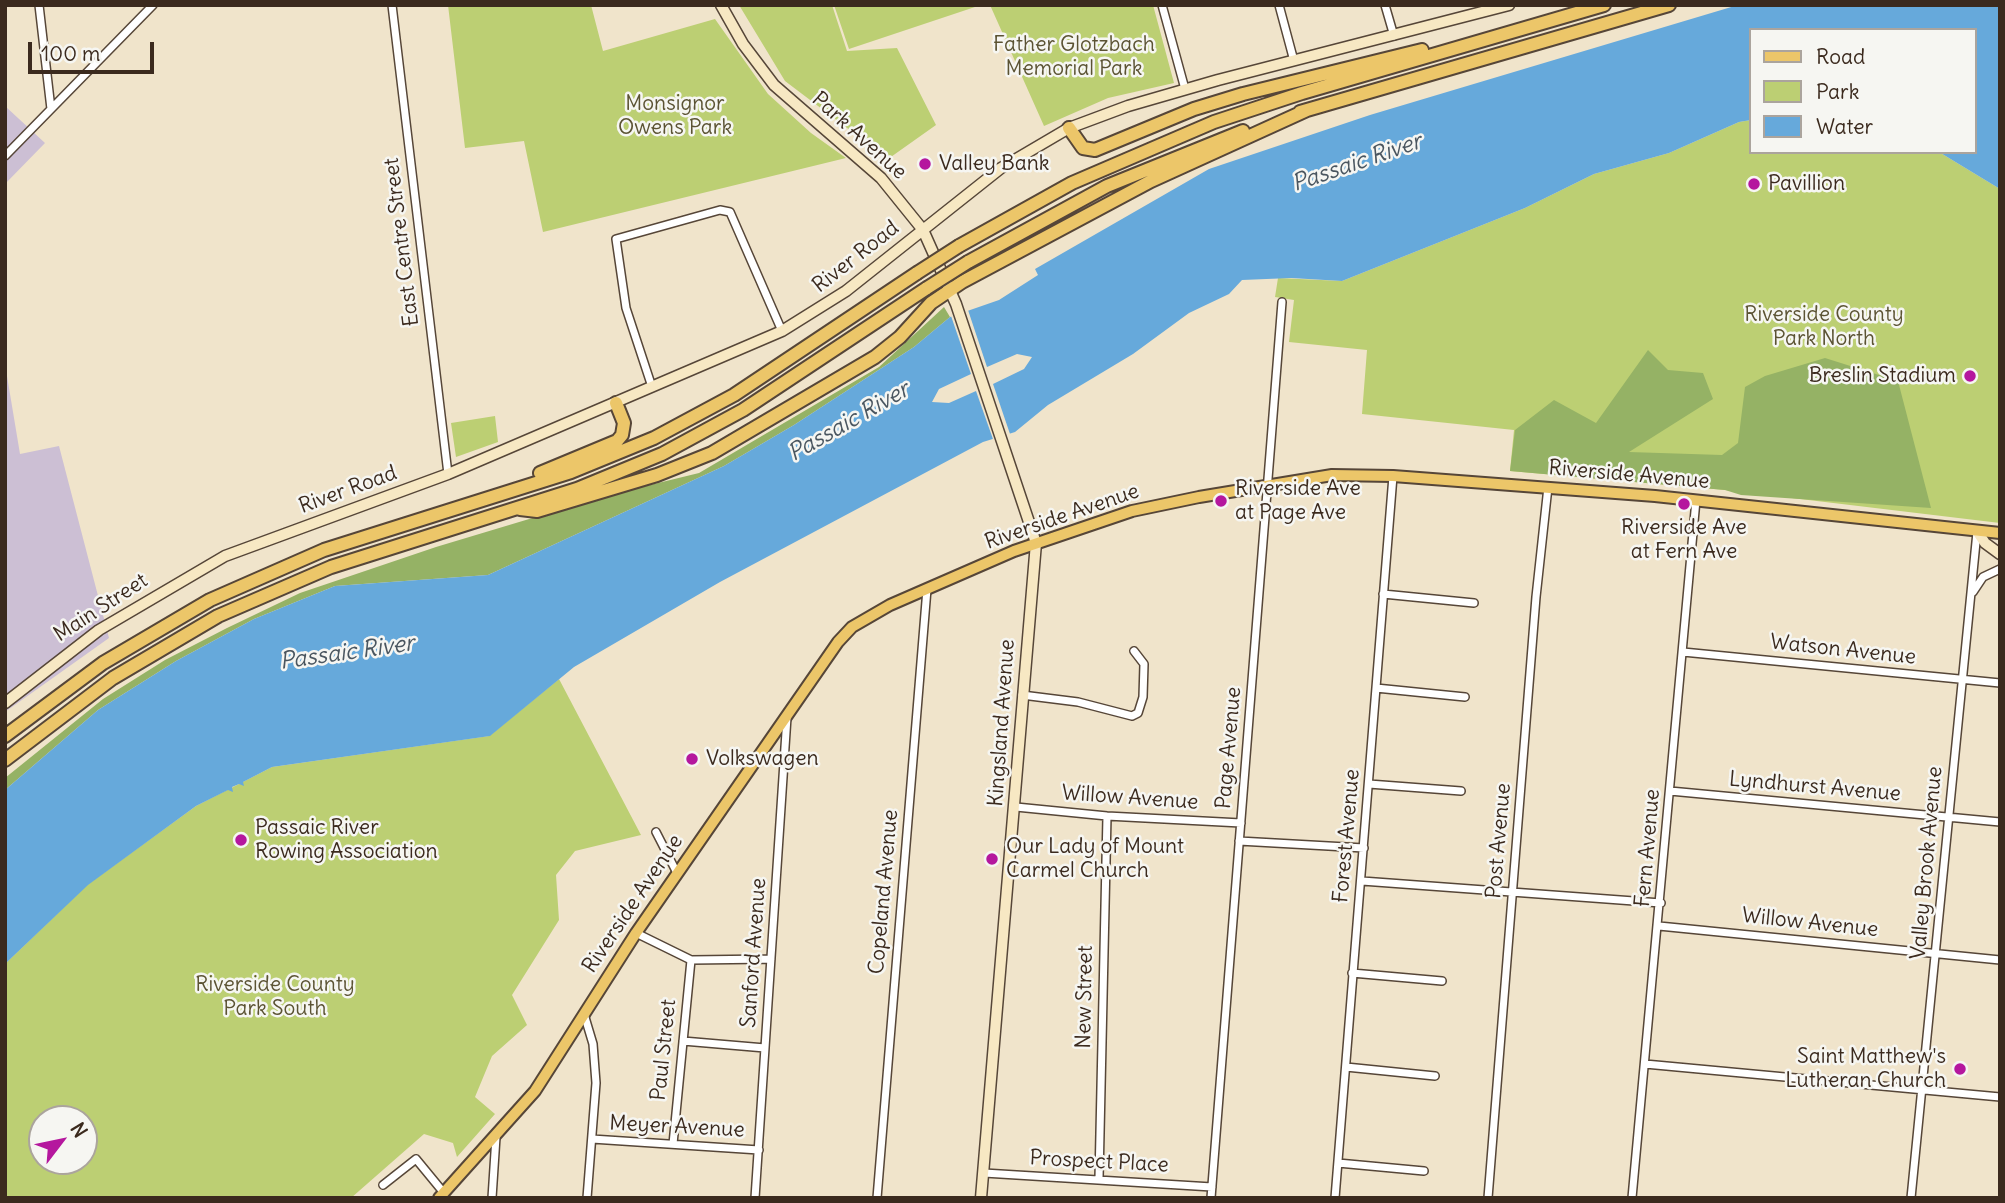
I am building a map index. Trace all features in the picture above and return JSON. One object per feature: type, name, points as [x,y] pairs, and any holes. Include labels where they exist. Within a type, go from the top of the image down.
[{"type":"highway","points":[[411,520],[571,471],[654,438],[734,395],[959,246],[1072,183],[1185,133],[1302,93],[1604,5]]},
{"type":"highway","points":[[5,760],[113,678],[227,612],[349,560],[605,478],[689,441],[760,400],[968,261],[1052,213],[1125,178],[1211,142],[1307,110],[1669,5]]},
{"type":"highway","points":[[1069,128],[1083,148],[1095,150],[1185,113],[1243,94],[1321,73],[1505,34]]},
{"type":"highway","points":[[513,509],[537,511],[657,475],[712,453],[875,357],[900,337],[931,303],[950,289],[1151,181],[1307,110]]},
{"type":"highway","points":[[5,736],[103,663],[201,605],[295,561],[553,469],[617,441],[622,435],[624,424],[616,403]]},
{"type":"main road","name":"Park Avenue","points":[[722,5],[743,44],[774,85],[881,178],[923,230],[956,304]]},
{"type":"main road","name":"River Road","points":[[225,556],[448,474],[782,331],[836,298],[1001,168],[1069,128],[1106,113],[1185,89],[1507,5]]},
{"type":"main road","name":"Kingsland Avenue","points":[[956,304],[1036,543],[1016,807],[981,1198]]},
{"type":"main road","name":"Riverside Avenue","points":[[442,1195],[535,1091],[636,933],[787,711],[852,627],[890,604],[1036,543],[1132,511],[1269,484],[1332,475],[1393,476],[1548,487],[2000,533]]},
{"type":"main road","points":[[1977,531],[1984,543],[2000,554]]},
{"type":"main road","name":"Main Street","points":[[5,703],[99,630],[225,556]]},
{"type":"street","points":[[39,5],[51,109]]},
{"type":"street","points":[[5,156],[153,5]]},
{"type":"street","name":"East Centre Street","points":[[392,5],[448,474]]},
{"type":"street","points":[[1162,5],[1185,89]]},
{"type":"street","points":[[1279,5],[1293,61]]},
{"type":"street","points":[[1385,5],[1394,36]]},
{"type":"street","points":[[652,387],[625,308],[616,239],[720,210],[730,212],[782,331]]},
{"type":"street","name":"Page Avenue","points":[[1211,1198],[1282,302]]},
{"type":"street","name":"Forest Avenue","points":[[1335,1198],[1393,476]]},
{"type":"street","name":"Post Avenue","points":[[1488,1198],[1536,597],[1548,487]]},
{"type":"street","name":"Fern Avenue","points":[[1632,1198],[1696,500]]},
{"type":"street","name":"Valley Brook Avenue","points":[[1911,1198],[1924,1090],[1977,531]]},
{"type":"street","points":[[1969,599],[1983,577],[2000,569]]},
{"type":"street","name":"Copeland Avenue","points":[[877,1198],[927,589]]},
{"type":"street","points":[[1383,594],[1474,603]]},
{"type":"street","points":[[1023,695],[1078,702],[1132,716],[1138,713],[1143,697],[1144,664],[1135,651]]},
{"type":"street","name":"Watson Avenue","points":[[1683,652],[2000,683]]},
{"type":"street","points":[[1376,688],[1465,698]]},
{"type":"street","name":"Sanford Avenue","points":[[755,1198],[787,711]]},
{"type":"street","points":[[1369,784],[1461,791]]},
{"type":"street","name":"Lyndhurst Avenue","points":[[1670,791],[2000,822]]},
{"type":"street","name":"Willow Avenue","points":[[1016,807],[1107,816],[1241,823]]},
{"type":"street","name":"New Street","points":[[1099,1178],[1107,816]]},
{"type":"street","points":[[656,832],[677,873]]},
{"type":"street","points":[[1239,841],[1364,848]]},
{"type":"street","points":[[1362,881],[1661,903]]},
{"type":"street","name":"Willow Avenue","points":[[1659,926],[2000,960]]},
{"type":"street","points":[[636,933],[691,960],[771,959]]},
{"type":"street","name":"Paul Street","points":[[673,1144],[691,960]]},
{"type":"street","points":[[1352,973],[1442,981]]},
{"type":"street","points":[[583,1014],[595,1063],[587,1198]]},
{"type":"street","points":[[683,1041],[765,1048]]},
{"type":"street","points":[[1645,1064],[2000,1097]]},
{"type":"street","points":[[1346,1067],[1435,1076]]},
{"type":"street","points":[[492,1198],[496,1137]]},
{"type":"street","name":"Meyer Avenue","points":[[592,1139],[759,1150]]},
{"type":"street","points":[[383,1185],[416,1159],[442,1195]]},
{"type":"street","points":[[1338,1163],[1424,1171]]},
{"type":"street","name":"Prospect Place","points":[[984,1173],[1212,1187]]},
{"type":"shaded area","points":[[5,106],[45,143],[5,184]]},
{"type":"shaded area","points":[[5,364],[20,454],[59,446],[109,638],[5,712]]},
{"type":"green space","name":"Monsignor Owens Park","points":[[448,5],[591,5],[603,51],[715,19],[768,94],[811,133],[846,158],[543,232],[524,141],[465,148]]},
{"type":"green space","points":[[739,5],[832,5],[847,51],[897,48],[936,125],[888,159],[785,81]]},
{"type":"green space","points":[[834,5],[981,5],[849,49]]},
{"type":"green space","name":"Father Glotzbach Memorial Park","points":[[990,5],[1153,5],[1174,83],[1108,98],[1044,126]]},
{"type":"green space","name":"Riverside County Park North","points":[[1750,120],[1750,154],[1942,154],[2000,189],[2000,523],[1725,490],[1510,471],[1514,430],[1362,414],[1367,350],[1289,342],[1294,300],[1275,297],[1278,278],[1342,281],[1525,208],[1594,174],[1669,153],[1739,122]]},
{"type":"green space","points":[[944,307],[950,317],[914,347],[794,425],[724,466],[488,575],[335,586],[254,619],[176,661],[98,710],[5,790],[5,778],[103,699],[165,660],[227,628],[300,593],[436,547],[609,495],[699,473],[879,367]]},
{"type":"green space","points":[[1648,350],[1668,370],[1703,373],[1713,399],[1629,452],[1722,455],[1738,443],[1745,387],[1765,376],[1825,358],[1898,381],[1931,508],[1741,495],[1725,490],[1510,471],[1515,430],[1554,400],[1596,423]]},
{"type":"green space","points":[[495,416],[498,442],[456,457],[451,423]]},
{"type":"green space","name":"Riverside County Park South","points":[[559,679],[641,835],[575,851],[556,875],[559,920],[512,995],[527,1025],[492,1056],[475,1097],[495,1114],[457,1157],[453,1143],[424,1134],[351,1198],[5,1198],[5,964],[87,885],[196,806],[272,767],[489,736]]},
{"type":"water","name":"Passaic River","points":[[1738,5],[2000,5],[2000,189],[1942,154],[1977,154],[1977,28],[1750,28],[1750,120],[1739,122],[1669,153],[1594,174],[1525,208],[1342,281],[1291,278],[1242,280],[1229,294],[1189,313],[1133,354],[1048,405],[1015,432],[983,442],[720,582],[574,667],[490,736],[272,767],[243,782],[244,786],[239,784],[232,787],[233,792],[228,790],[196,806],[88,885],[5,964],[5,790],[98,710],[176,661],[254,619],[335,586],[488,575],[724,466],[794,425],[914,347],[950,317],[999,300],[1038,275],[1035,269],[1209,169],[1370,115]]},
{"type":"pier","points":[[967,307],[987,367],[1017,354],[1032,357],[1024,369],[993,384],[1011,437],[994,442],[976,391],[949,403],[932,402],[939,389],[971,374],[950,313]]},
{"type":"place","name":"Valley Bank","points":[[925,164]]},
{"type":"place","name":"Pavillion","points":[[1754,184]]},
{"type":"place","name":"Breslin Stadium","points":[[1970,376]]},
{"type":"place","name":"Riverside Ave at Page Ave","points":[[1221,501]]},
{"type":"place","name":"Riverside Ave at Fern Ave","points":[[1684,504]]},
{"type":"place","name":"Volkswagen","points":[[692,759]]},
{"type":"place","name":"Passaic River Rowing Association","points":[[241,840]]},
{"type":"place","name":"Our Lady of Mount Carmel Church","points":[[992,859]]},
{"type":"place","name":"Saint Matthew's Lutheran Church","points":[[1960,1069]]}]
